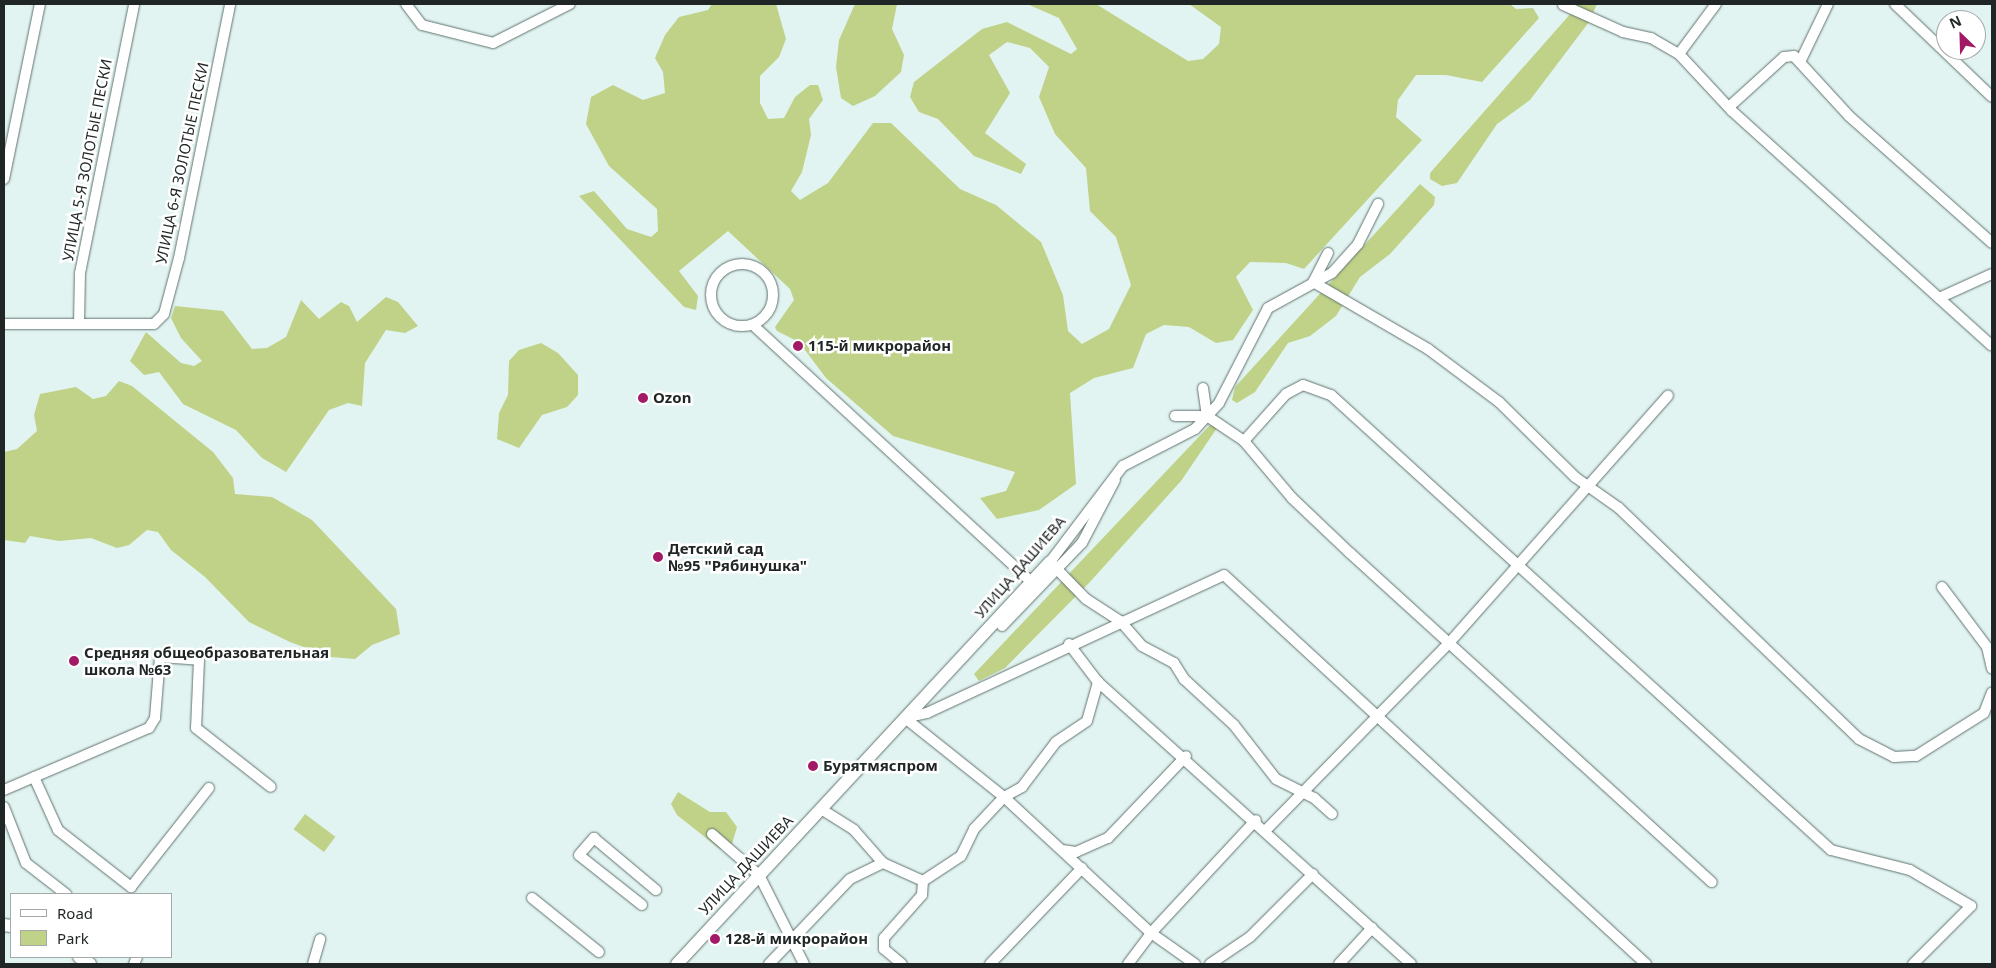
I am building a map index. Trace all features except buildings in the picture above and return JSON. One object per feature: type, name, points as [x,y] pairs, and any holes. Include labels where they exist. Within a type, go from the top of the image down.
[{"type":"street","points":[[4,179],[40,4]]},
{"type":"street","name":"УЛИЦА 5-Я ЗОЛОТЫЕ ПЕСКИ","points":[[79,324],[80,273],[134,4]]},
{"type":"street","name":"УЛИЦА 6-Я ЗОЛОТЫЕ ПЕСКИ","points":[[79,324],[154,324],[167,308],[179,258],[230,4]]},
{"type":"street","points":[[406,4],[422,25],[493,43],[570,4]]},
{"type":"street","points":[[1679,54],[1716,4]]},
{"type":"street","points":[[1800,62],[1828,4]]},
{"type":"street","points":[[1895,4],[1992,97]]},
{"type":"street","points":[[1564,5],[1623,32],[1651,38],[1679,54],[1729,107],[1992,346]]},
{"type":"street","points":[[1729,107],[1784,57],[1794,56],[1849,116],[1992,242]]},
{"type":"street","name":"УЛИЦА ДАШИЕВА","points":[[677,964],[1031,582],[1054,566],[1123,466],[1195,429],[1207,416],[1237,376],[1268,308],[1332,273],[1358,244],[1378,204]]},
{"type":"street","points":[[1328,253],[1314,282],[1473,380],[1587,488],[1619,508],[1818,704],[1874,748],[1894,758],[1916,756],[1984,713],[1992,692]]},
{"type":"street","points":[[754,326],[766,314],[773,298],[770,281],[758,268],[741,263],[724,270],[713,283],[710,300],[718,316],[734,325],[754,326],[1031,582]]},
{"type":"street","points":[[1939,298],[1992,274]]},
{"type":"street","points":[[4,324],[79,324]]},
{"type":"street","points":[[1244,441],[1286,394],[1304,384],[1331,395],[1521,564],[1831,850],[1910,870],[1971,906],[1913,964]]},
{"type":"street","points":[[1203,388],[1207,416]]},
{"type":"street","points":[[1266,830],[1450,642],[1668,396]]},
{"type":"street","points":[[1175,416],[1207,416],[1244,441],[1292,498],[1712,882]]},
{"type":"street","points":[[1002,626],[1054,566],[1086,599],[1120,621],[1142,646],[1174,663],[1184,679],[1234,725],[1276,780],[1300,794],[1314,798],[1332,814]]},
{"type":"street","points":[[905,718],[952,702],[1069,644],[1224,575],[1646,964]]},
{"type":"street","points":[[1942,588],[1987,647],[1992,668]]},
{"type":"street","points":[[1069,644],[1098,682],[1186,756],[1411,964]]},
{"type":"street","points":[[4,790],[149,728],[155,718],[160,657],[199,660],[196,728],[270,787]]},
{"type":"street","points":[[923,882],[961,856],[974,829],[1004,797],[1022,787],[1056,742],[1087,721],[1098,682]]},
{"type":"street","points":[[905,718],[1004,797],[1151,932],[1195,964]]},
{"type":"street","points":[[1062,850],[1076,852],[1108,838],[1186,756]]},
{"type":"street","points":[[34,777],[58,830],[131,887],[209,788]]},
{"type":"street","points":[[4,807],[26,863],[65,893]]},
{"type":"street","points":[[821,809],[854,830],[883,863],[923,882]]},
{"type":"street","points":[[1128,964],[1138,953],[1151,932],[1256,820]]},
{"type":"street","points":[[712,834],[759,875],[790,943],[804,964]]},
{"type":"street","points":[[642,905],[579,855],[594,838],[656,890]]},
{"type":"street","points":[[769,964],[850,879],[883,863]]},
{"type":"street","points":[[990,964],[1082,868]]},
{"type":"street","points":[[1210,964],[1250,937],[1313,874]]},
{"type":"street","points":[[902,964],[884,949],[884,938],[922,895],[923,882]]},
{"type":"street","points":[[532,898],[599,952]]},
{"type":"street","points":[[1339,964],[1372,928]]},
{"type":"street","points":[[313,964],[320,939]]},
{"type":"street","points":[[1138,953],[1144,964]]},
{"type":"green space","points":[[712,4],[776,4],[786,39],[779,57],[760,76],[760,103],[768,119],[784,118],[795,97],[810,85],[818,85],[823,100],[809,119],[811,135],[802,172],[791,191],[800,200],[828,183],[873,123],[891,123],[960,189],[996,205],[1041,242],[1063,295],[1068,331],[1082,344],[1109,329],[1131,285],[1116,237],[1090,211],[1086,168],[1055,134],[1039,97],[1049,67],[1030,48],[1007,42],[989,55],[1010,93],[985,133],[1026,164],[1021,174],[974,156],[938,119],[919,112],[910,97],[914,82],[982,29],[1007,22],[1071,54],[1077,49],[1059,18],[1027,4],[1096,4],[1188,61],[1203,59],[1219,44],[1221,27],[1189,4],[1510,4],[1516,9],[1533,8],[1539,18],[1482,82],[1446,75],[1416,75],[1398,100],[1396,117],[1422,140],[1304,269],[1286,263],[1250,262],[1236,277],[1253,310],[1233,340],[1216,343],[1189,327],[1164,325],[1146,334],[1133,368],[1094,378],[1070,393],[1076,484],[1039,510],[997,519],[980,498],[1006,491],[1015,472],[893,436],[826,378],[799,342],[777,331],[775,327],[794,300],[790,289],[728,231],[679,271],[698,296],[696,310],[684,307],[579,196],[594,191],[627,229],[651,237],[658,231],[657,209],[609,166],[586,124],[591,97],[613,85],[643,100],[665,93],[663,72],[655,58],[665,35],[679,17],[708,10]]},
{"type":"green space","points":[[855,4],[897,4],[892,29],[904,55],[901,72],[875,96],[853,106],[841,98],[836,67],[839,40]]},
{"type":"green space","points":[[1579,4],[1597,4],[1589,22],[1530,100],[1497,124],[1457,183],[1442,186],[1430,179],[1430,173]]},
{"type":"green space","points":[[1420,184],[1435,197],[1434,205],[1390,254],[1360,277],[1336,316],[1310,336],[1288,343],[1255,392],[1237,403],[1232,400],[1235,387]]},
{"type":"green space","points":[[386,297],[398,302],[418,326],[405,333],[386,330],[365,363],[362,406],[348,403],[329,410],[286,472],[262,458],[236,430],[183,404],[159,372],[144,375],[130,361],[146,332],[181,363],[194,366],[202,361],[181,338],[171,318],[175,306],[223,311],[252,349],[267,348],[286,337],[301,300],[319,319],[341,302],[349,306],[357,322]]},
{"type":"green space","points":[[541,343],[558,353],[578,375],[578,395],[567,407],[542,415],[519,448],[497,439],[499,413],[508,395],[509,361],[519,350]]},
{"type":"green space","points":[[119,381],[132,386],[213,452],[233,478],[235,494],[272,497],[312,520],[396,609],[400,634],[372,645],[355,659],[331,657],[290,642],[249,622],[205,577],[171,550],[158,532],[147,530],[129,545],[117,548],[91,538],[59,541],[30,536],[25,543],[4,540],[4,452],[17,449],[37,431],[34,415],[40,394],[76,387],[93,399],[106,396]]},
{"type":"green space","points":[[1210,425],[1217,428],[1181,481],[1089,583],[1005,668],[979,681],[974,674]]},
{"type":"green space","points":[[678,792],[710,812],[726,812],[737,827],[732,844],[720,849],[677,815],[671,804]]},
{"type":"green space","points":[[305,814],[335,837],[324,852],[294,829]]},
{"type":"place","name":"115-й микрорайон","points":[[798,346]]},
{"type":"place","name":"Ozon","points":[[643,398]]},
{"type":"place","name":"Детский сад №95 \"Рябинушка\"","points":[[658,557]]},
{"type":"place","name":"Средняя общеобразовательная школа №63","points":[[74,661]]},
{"type":"place","name":"Бурятмяспром","points":[[813,766]]},
{"type":"place","name":"128-й микрорайон","points":[[715,939]]}]
